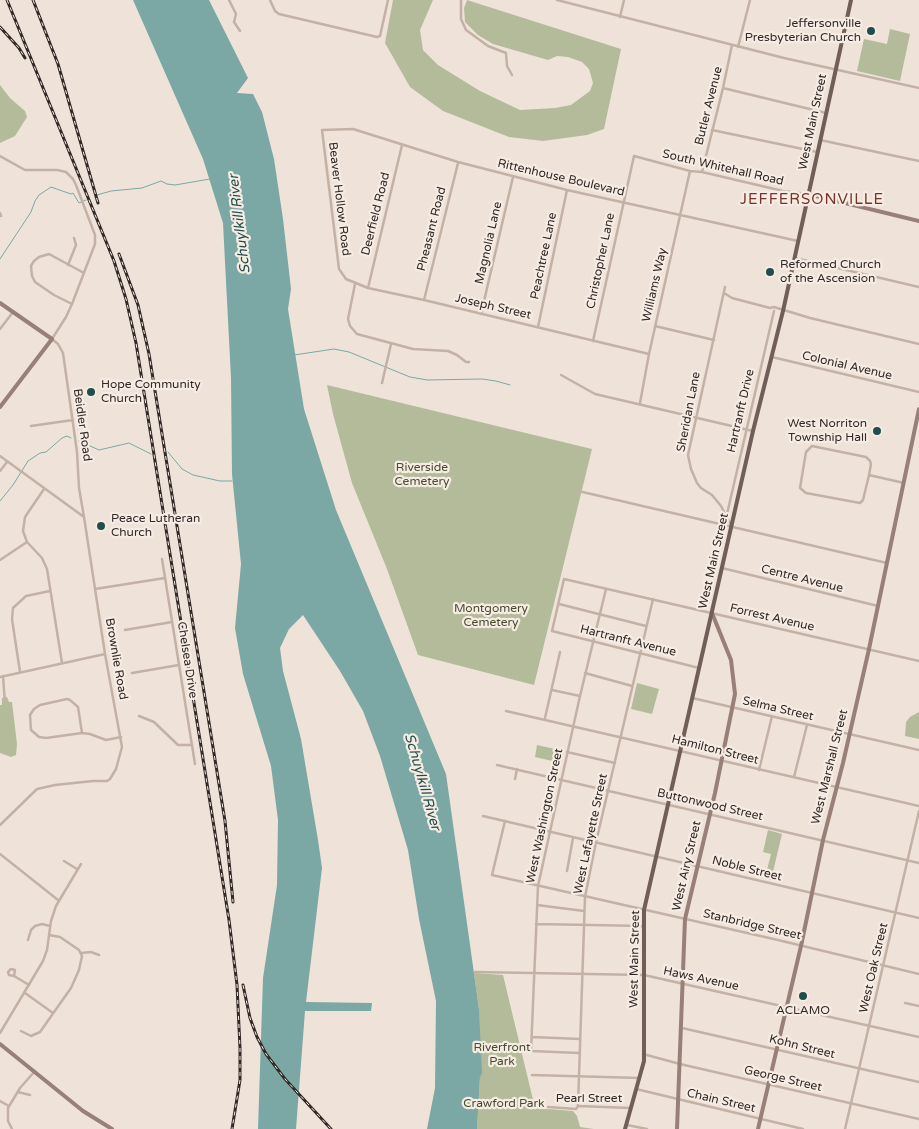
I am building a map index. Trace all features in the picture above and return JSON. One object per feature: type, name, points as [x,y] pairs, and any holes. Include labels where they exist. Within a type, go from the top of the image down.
[{"type":"main road","name":"West Main Street","points":[[626,1127],[640,1078],[644,1054],[644,910],[753,430],[783,311],[851,0]]},
{"type":"street","points":[[228,0],[236,14],[234,22],[240,32]]},
{"type":"street","points":[[270,0],[275,11],[279,14],[377,37],[380,36],[388,0]]},
{"type":"street","points":[[461,0],[461,19],[464,28],[487,46],[506,53],[507,66],[512,75]]},
{"type":"street","points":[[557,0],[732,45],[919,88]]},
{"type":"street","points":[[620,16],[624,0]]},
{"type":"street","points":[[738,46],[750,0]]},
{"type":"street","name":"Butler Avenue","points":[[702,172],[724,88],[732,45]]},
{"type":"street","points":[[724,88],[826,113]]},
{"type":"street","name":"Rittenhouse Boulevard","points":[[322,130],[354,129],[458,162],[568,190],[798,241]]},
{"type":"street","name":"Beaver Hollow Road","points":[[322,130],[339,269]]},
{"type":"street","points":[[712,130],[817,152]]},
{"type":"street","points":[[820,140],[919,161]]},
{"type":"street","name":"Deerfield Road","points":[[368,288],[402,145]]},
{"type":"street","points":[[0,156],[25,170],[57,170],[66,172],[73,178],[96,238],[66,318],[0,407]]},
{"type":"street","name":"South Whitehall Road","points":[[634,156],[690,171],[702,172],[783,191],[808,194]]},
{"type":"street","name":"Christopher Lane","points":[[593,341],[634,156]]},
{"type":"street","name":"Pheasant Road","points":[[424,300],[458,162]]},
{"type":"street","name":"Williams Way","points":[[640,403],[655,326],[690,171]]},
{"type":"street","name":"Magnolia Lane","points":[[481,314],[513,176]]},
{"type":"street","name":"Peachtree Lane","points":[[538,327],[568,190]]},
{"type":"street","points":[[808,194],[919,221]]},
{"type":"street","points":[[68,265],[76,246],[74,238]]},
{"type":"street","points":[[72,304],[35,282],[31,266],[39,256],[46,254],[55,256],[84,273]]},
{"type":"street","points":[[794,258],[919,287]]},
{"type":"street","name":"Joseph Street","points":[[339,269],[346,279],[368,288],[649,354]]},
{"type":"street","points":[[355,284],[348,316],[350,326],[359,336],[422,351],[448,351],[469,362]]},
{"type":"street","name":"Sheridan Lane","points":[[725,287],[688,455],[691,469],[697,482],[716,500],[732,526]]},
{"type":"street","points":[[724,293],[732,298],[774,310],[919,344]]},
{"type":"street","points":[[722,301],[732,298]]},
{"type":"street","points":[[0,303],[52,339]]},
{"type":"street","points":[[770,308],[774,307],[783,311]]},
{"type":"street","name":"Hartranft Drive","points":[[726,516],[774,310]]},
{"type":"street","points":[[0,329],[13,312]]},
{"type":"street","points":[[655,326],[714,340]]},
{"type":"street","name":"Beidler Road","points":[[52,339],[58,344],[63,354],[84,517]]},
{"type":"street","points":[[382,383],[391,344]]},
{"type":"street","name":"Colonial Avenue","points":[[772,357],[919,392]]},
{"type":"street","points":[[561,374],[596,394],[753,430]]},
{"type":"street","name":"West Marshall Street","points":[[758,1129],[801,946],[823,840],[869,649],[919,409]]},
{"type":"street","points":[[32,426],[73,420]]},
{"type":"street","points":[[812,446],[866,457],[870,460],[871,464],[869,475],[863,500],[860,504],[806,493],[800,488],[806,452],[812,446]]},
{"type":"street","points":[[0,456],[84,517]]},
{"type":"street","points":[[0,471],[7,462]]},
{"type":"street","points":[[869,475],[904,483]]},
{"type":"street","points":[[44,489],[25,517],[23,531],[27,542],[45,563],[62,663]]},
{"type":"street","points":[[574,490],[887,563]]},
{"type":"street","name":"Brownlie Road","points":[[0,825],[37,789],[87,781],[107,781],[113,775],[121,754],[121,737],[105,654],[84,517]]},
{"type":"street","points":[[0,560],[27,542]]},
{"type":"street","name":"Chelsea Drive","points":[[162,559],[195,764]]},
{"type":"street","name":"Centre Avenue","points":[[722,568],[878,606]]},
{"type":"street","points":[[95,589],[165,578]]},
{"type":"street","name":"Forrest Avenue","points":[[558,604],[564,579],[919,661]]},
{"type":"street","name":"West Washington Street","points":[[579,1053],[531,1051],[538,886],[585,673],[606,588]]},
{"type":"street","points":[[20,672],[12,620],[13,608],[26,596],[50,591]]},
{"type":"street","name":"West Lafayette Street","points":[[578,1106],[585,897],[596,842],[653,599]]},
{"type":"street","points":[[558,604],[646,626]]},
{"type":"street","name":"Hartranft Avenue","points":[[558,604],[552,631],[699,668]]},
{"type":"street","name":"West Airy Street","points":[[678,1129],[685,919],[734,708],[735,694],[732,666],[712,613]]},
{"type":"street","points":[[125,630],[172,622]]},
{"type":"street","points":[[544,718],[560,652]]},
{"type":"street","points":[[5,703],[2,676],[105,654]]},
{"type":"street","points":[[132,673],[179,665]]},
{"type":"street","points":[[585,673],[632,686]]},
{"type":"street","points":[[552,690],[580,696]]},
{"type":"street","name":"Selma Street","points":[[692,698],[919,750]]},
{"type":"street","points":[[82,733],[78,707],[70,700],[40,705],[30,715],[30,727],[33,733],[39,737],[46,738],[82,733],[106,740],[121,737]]},
{"type":"street","name":"Hamilton Street","points":[[506,711],[544,718],[759,770],[919,806]]},
{"type":"street","points":[[139,716],[154,722],[178,745],[192,745]]},
{"type":"street","points":[[759,770],[772,716]]},
{"type":"street","points":[[794,777],[807,724]]},
{"type":"street","points":[[567,752],[615,763]]},
{"type":"street","name":"Buttonwood Street","points":[[497,765],[919,863]]},
{"type":"street","points":[[515,779],[517,769]]},
{"type":"street","name":"West Oak Street","points":[[845,1129],[919,811]]},
{"type":"street","name":"Noble Street","points":[[483,816],[919,918]]},
{"type":"street","name":"Stanbridge Street","points":[[505,821],[492,875],[919,974]]},
{"type":"street","points":[[567,871],[573,838]]},
{"type":"street","points":[[0,854],[58,900]]},
{"type":"street","points":[[64,861],[77,870]]},
{"type":"street","points":[[0,1033],[45,956],[50,926],[58,900],[81,864]]},
{"type":"street","points":[[537,905],[584,911]]},
{"type":"street","points":[[536,924],[644,926]]},
{"type":"street","points":[[28,940],[31,930],[35,926],[50,926]]},
{"type":"street","points":[[21,1031],[31,1036],[37,1034],[74,982],[81,964],[81,953],[76,947],[60,937],[49,935]]},
{"type":"street","points":[[81,953],[91,952],[99,955]]},
{"type":"street","name":"Haws Avenue","points":[[475,972],[644,975],[919,1037]]},
{"type":"street","points":[[14,976],[29,986]]},
{"type":"street","points":[[25,993],[53,1013]]},
{"type":"street","points":[[905,1003],[919,1006]]},
{"type":"street","name":"Kohn Street","points":[[681,1028],[859,1070],[919,1082]]},
{"type":"street","points":[[532,1037],[580,1039]]},
{"type":"street","points":[[0,1044],[88,1116],[112,1129]]},
{"type":"street","name":"George Street","points":[[644,1054],[919,1120]]},
{"type":"street","points":[[12,1129],[7,1116],[9,1106],[35,1071]]},
{"type":"street","points":[[532,1074],[640,1078]]},
{"type":"street","name":"Chain Street","points":[[636,1089],[803,1129]]},
{"type":"street","points":[[18,1092],[30,1095]]},
{"type":"street","points":[[0,1101],[9,1106]]},
{"type":"street","name":"Pearl Street","points":[[548,1108],[576,1109],[578,1106],[630,1108]]},
{"type":"street","points":[[626,1127],[647,1129]]},
{"type":"green space","points":[[393,0],[433,0],[420,30],[423,50],[438,65],[480,91],[520,110],[571,105],[590,91],[593,83],[589,69],[582,62],[568,57],[557,56],[548,60],[493,44],[478,35],[465,22],[464,8],[467,0],[621,49],[604,129],[587,135],[543,141],[509,137],[443,111],[410,87],[385,43]]},
{"type":"green space","points":[[890,29],[910,34],[900,81],[857,71],[864,39],[887,44]]},
{"type":"green space","points":[[0,85],[10,98],[25,111],[27,117],[15,136],[0,143]]},
{"type":"green space","name":"Riverside Cemetery","points":[[327,385],[592,449],[534,685],[418,655],[387,569],[352,483]]},
{"type":"green space","points":[[637,683],[659,689],[652,714],[631,709]]},
{"type":"green space","points":[[7,697],[9,702],[12,702],[17,744],[16,755],[11,757],[0,753],[0,705],[2,705],[2,698]]},
{"type":"green space","points":[[919,712],[919,739],[905,736],[906,722],[910,717]]},
{"type":"green space","points":[[537,745],[564,751],[561,763],[535,757]]},
{"type":"green space","points":[[768,830],[782,834],[771,880],[765,878],[771,854],[763,852]]},
{"type":"green space","points":[[474,973],[503,975],[535,1108],[573,1111],[577,1116],[580,1127],[594,1129],[477,1129],[480,1077],[479,1009]]},
{"type":"water","name":"Schuylkill River","points":[[133,0],[209,0],[248,78],[237,93],[253,94],[262,112],[274,159],[283,219],[291,289],[288,309],[304,409],[336,510],[446,774],[479,1009],[482,1073],[480,1077],[477,1129],[427,1129],[435,1088],[436,1001],[419,919],[408,850],[380,756],[363,711],[340,671],[303,615],[289,629],[280,648],[283,671],[301,739],[322,868],[306,1002],[372,1003],[371,1011],[305,1011],[296,1129],[258,1129],[263,978],[277,885],[278,820],[271,766],[243,674],[235,628],[241,564],[232,474],[231,378],[223,223],[203,159]]},
{"type":"waterway","points":[[97,195],[111,191],[142,188],[161,181],[175,185],[210,179]]},
{"type":"waterway","points":[[0,259],[31,212],[39,195],[51,187],[73,193],[79,203],[86,200]]},
{"type":"waterway","points":[[294,355],[334,349],[349,352],[410,377],[427,380],[482,379],[510,385]]},
{"type":"waterway","points":[[0,501],[28,461],[40,453],[46,452],[62,438],[67,436],[71,438]]},
{"type":"waterway","points":[[79,441],[99,450],[129,443],[151,454]]},
{"type":"waterway","points":[[168,452],[182,469],[193,475],[220,481],[232,481]]},
{"type":"railway","points":[[7,0],[114,261],[126,299],[136,343],[229,920],[237,985],[240,1080],[232,1129]]},
{"type":"railway","points":[[33,0],[58,64],[98,203]]},
{"type":"railway","points":[[0,27],[19,48],[25,58]]},
{"type":"railway","points":[[119,254],[138,305],[149,354],[225,821],[233,902]]},
{"type":"railway","points":[[243,985],[250,1018],[266,1054],[285,1079],[331,1129]]},
{"type":"place","name":"Jeffersonville Presbyterian Church","points":[[871,31]]},
{"type":"place","name":"Reformed Church of the Ascension","points":[[770,272]]},
{"type":"place","name":"Hope Community Church","points":[[91,392]]},
{"type":"place","name":"West Norriton Township Hall","points":[[877,431]]},
{"type":"place","name":"Peace Lutheran Church","points":[[101,526]]},
{"type":"place","name":"ACLAMO","points":[[803,996]]},
{"type":"district","name":"JEFFERSONVILLE","points":[[812,200]]},
{"type":"park label","name":"Montgomery Cemetery","points":[[491,616]]},
{"type":"park label","name":"Riverfront Park","points":[[502,1055]]},
{"type":"park label","name":"Crawford Park","points":[[504,1104]]}]
